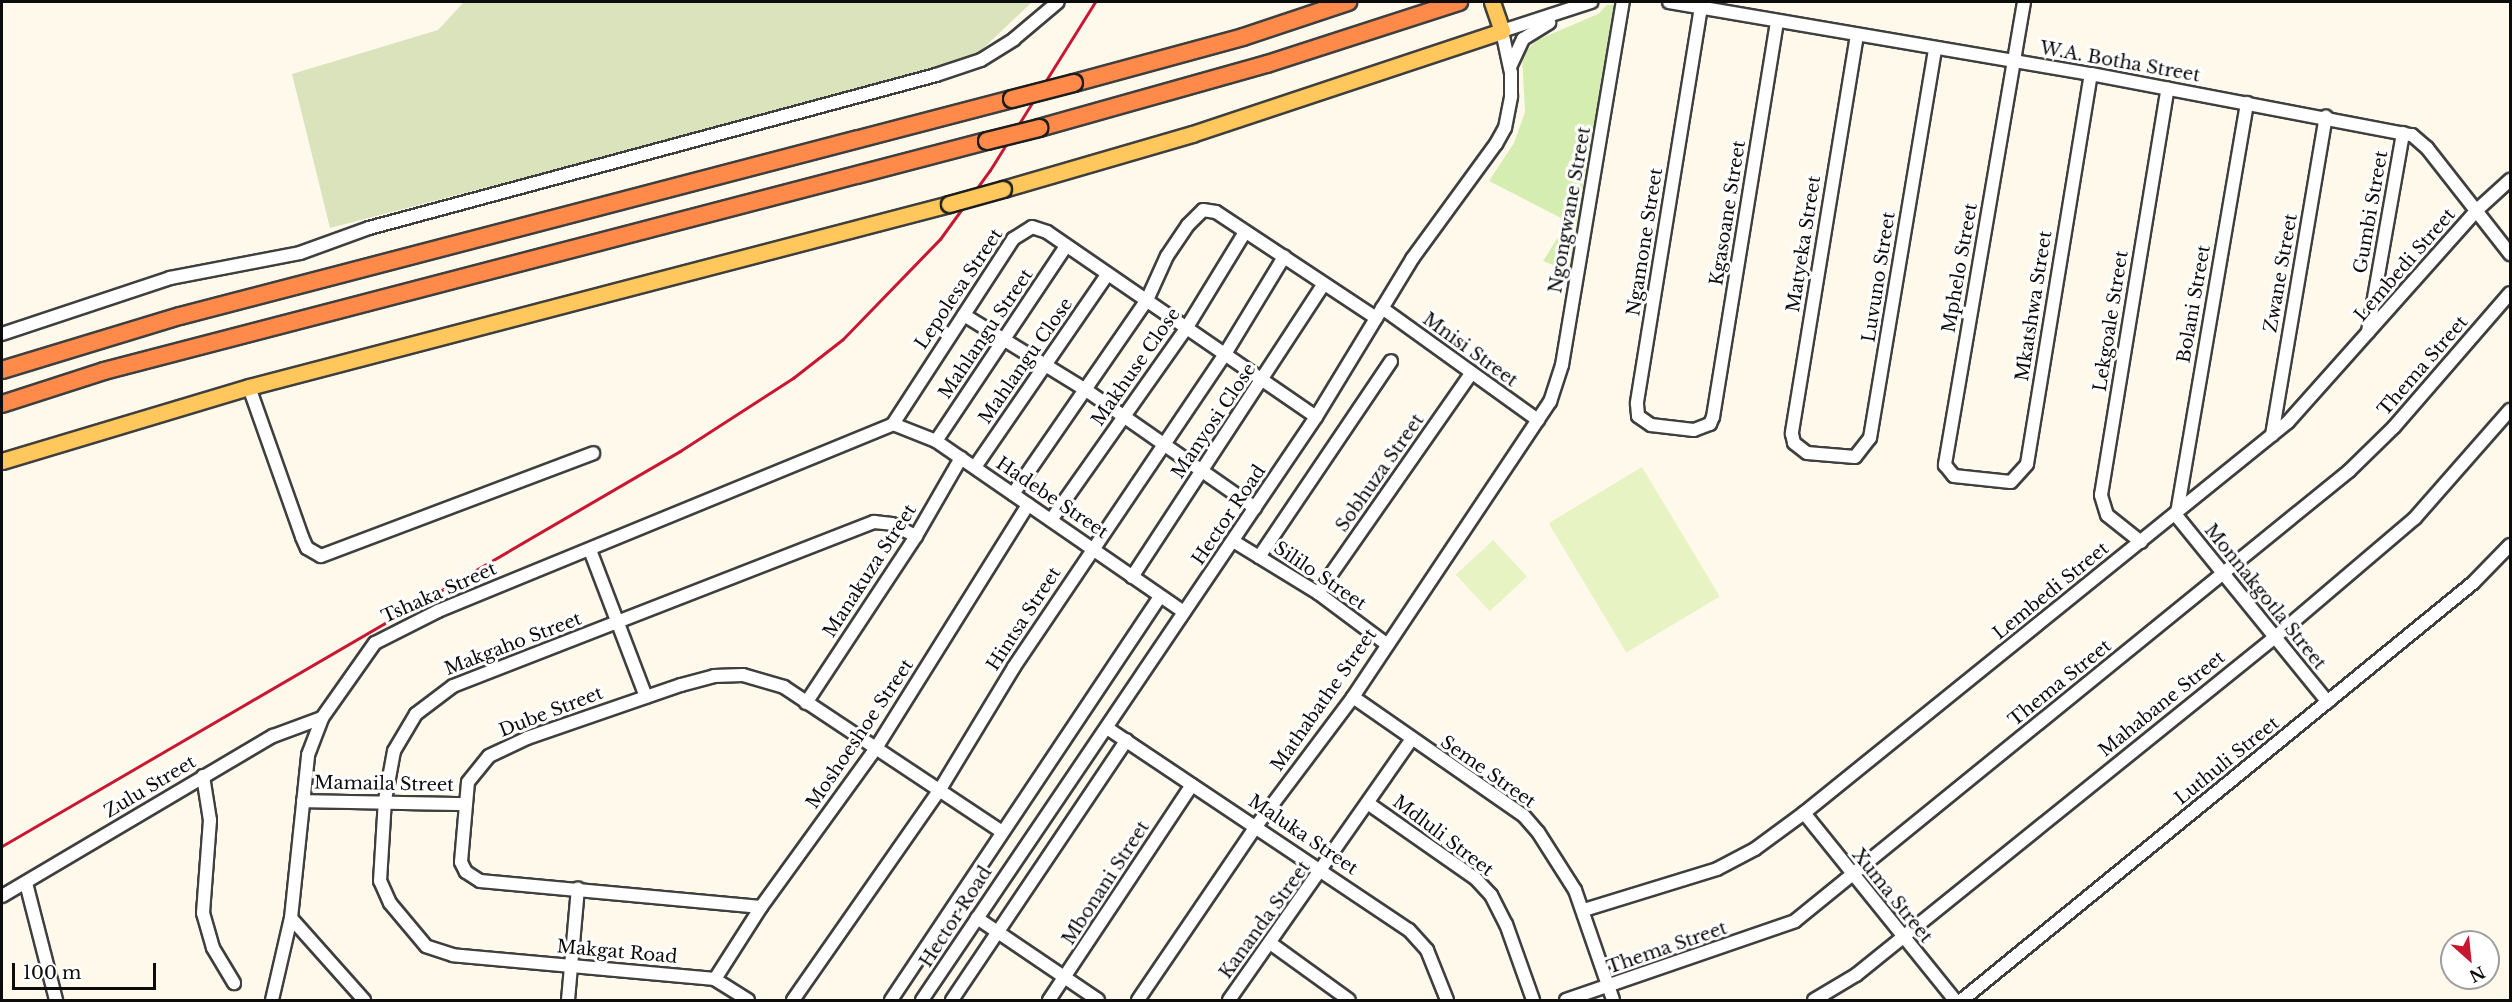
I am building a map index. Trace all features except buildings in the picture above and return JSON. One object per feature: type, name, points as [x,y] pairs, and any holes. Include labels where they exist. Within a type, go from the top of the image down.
[{"type":"highway","points":[[2,370],[180,316],[1243,37],[1348,2]]},
{"type":"highway","points":[[2,404],[104,371],[1039,128],[1268,64],[1459,2]]},
{"type":"main road","points":[[2,461],[249,387],[949,204],[1192,134],[1502,31],[1492,2]]},
{"type":"street","points":[[2,333],[170,278],[291,255],[369,228],[936,75],[981,60],[1014,39],[1058,2]]},
{"type":"street","points":[[1502,31],[1592,2]]},
{"type":"street","points":[[1510,67],[1529,33],[1592,2]]},
{"type":"street","name":"Ngongwane Street","points":[[1538,420],[1555,390],[1562,365],[1623,2]]},
{"type":"street","name":"W.A. Botha Street","points":[[1669,2],[1777,23],[2091,74],[2403,133],[2427,148],[2511,254]]},
{"type":"street","name":"Mphelo Street","points":[[1954,476],[1945,465],[2024,2]]},
{"type":"street","name":"Ngamone Street","points":[[1701,7],[1636,410],[1641,420],[1651,426],[1702,428],[1710,424],[1715,408]]},
{"type":"street","name":"Kgasoane Street","points":[[1715,408],[1777,23]]},
{"type":"street","name":"Hector Road","points":[[922,1000],[1316,417],[1379,313],[1505,128],[1511,103],[1510,67],[1502,31]]},
{"type":"street","name":"Matyeka Street","points":[[1807,453],[1794,442],[1792,434],[1857,35]]},
{"type":"street","name":"Luvuno Street","points":[[1807,453],[1855,457],[1870,438],[1935,49]]},
{"type":"street","name":"Mkatshwa Street","points":[[1954,476],[2011,482],[2026,464],[2091,74]]},
{"type":"street","name":"Lekgoale Street","points":[[2140,542],[2107,515],[2100,495],[2168,88]]},
{"type":"street","name":"Bolani Street","points":[[2176,513],[2247,103]]},
{"type":"street","name":"Zwane Street","points":[[2272,435],[2326,117]]},
{"type":"street","name":"Gumbi Street","points":[[2368,334],[2403,133]]},
{"type":"street","name":"Lembedi Street","points":[[1584,910],[1717,869],[1755,849],[1804,813],[2272,435],[2318,393],[2477,210],[2511,180]]},
{"type":"street","points":[[1012,495],[1147,300],[1167,256],[1203,210],[1216,212],[1324,284],[1379,313]]},
{"type":"street","name":"Lepolesa Street","points":[[893,424],[1018,234],[1032,227],[1040,229],[1147,300],[1316,417]]},
{"type":"street","name":"Makhuse Close","points":[[1052,519],[1187,327],[1245,232]]},
{"type":"street","name":"Mahlangu Street","points":[[936,441],[1066,246]]},
{"type":"street","name":"Hintsa Street","points":[[794,1000],[939,791],[1092,547],[1225,354],[1284,258]]},
{"type":"street","name":"Mahlangu Close","points":[[975,467],[1107,275]]},
{"type":"street","name":"Manyosi Close","points":[[1132,577],[1264,380],[1324,284]]},
{"type":"street","name":"Thema Street","points":[[1566,1000],[1608,988],[1781,928],[1852,876],[2223,574],[2375,446],[2511,293]]},
{"type":"street","name":"Mnisi Street","points":[[1379,313],[1538,420]]},
{"type":"street","points":[[964,315],[1086,390],[1255,508]]},
{"type":"street","points":[[1259,557],[1391,361]]},
{"type":"street","name":"Sobhuza Street","points":[[1318,593],[1471,374]]},
{"type":"street","points":[[249,387],[302,537],[307,548],[321,556],[593,453]]},
{"type":"street","name":"Mahabane Street","points":[[1814,1000],[1856,975],[2274,638],[2415,518],[2511,410]]},
{"type":"street","name":"Mathabathe Street","points":[[1138,1000],[1257,825],[1353,697],[1385,643],[1538,420]]},
{"type":"street","name":"Hadebe Street","points":[[893,424],[936,441],[1184,612]]},
{"type":"street","name":"Tshaka Street","points":[[291,918],[308,755],[322,718],[354,668],[390,632],[893,424]]},
{"type":"street","name":"Manakuza Street","points":[[806,703],[916,536],[961,458]]},
{"type":"street","name":"Moshoeshoe Street","points":[[715,979],[761,907],[876,748],[1028,505]]},
{"type":"street","name":"Monnakgotla Street","points":[[2176,513],[2274,638],[2328,702]]},
{"type":"street","name":"Makgaho Street","points":[[476,958],[438,952],[426,946],[390,903],[380,881],[385,800],[392,760],[402,734],[436,695],[874,522],[883,521],[916,536]]},
{"type":"street","name":"Sililo Street","points":[[1233,541],[1318,593],[1385,643]]},
{"type":"street","name":"Luthuli Street","points":[[1962,1000],[2473,583],[2511,545]]},
{"type":"street","points":[[590,550],[620,623],[646,697]]},
{"type":"street","name":"Hector Road","points":[[891,1000],[1001,831],[1160,597]]},
{"type":"street","name":"Dube Street","points":[[761,907],[578,888],[480,881],[469,875],[461,862],[463,804],[474,771],[489,756],[527,738],[714,676],[743,675],[767,679],[1001,831]]},
{"type":"street","name":"Seme Street","points":[[1353,697],[1411,740],[1524,816],[1565,870],[1584,910],[1612,1000]]},
{"type":"street","name":"Zulu Street","points":[[2,896],[273,736],[322,718]]},
{"type":"street","name":"Maluka Street","points":[[1107,728],[1324,869],[1420,940],[1447,1000]]},
{"type":"street","points":[[952,1000],[1127,740]]},
{"type":"street","name":"Kananda Street","points":[[1229,1000],[1324,869],[1411,740]]},
{"type":"street","points":[[203,776],[210,820],[203,913],[213,948],[234,983]]},
{"type":"street","name":"Mbonani Street","points":[[1048,1000],[1065,979],[1192,785]]},
{"type":"street","name":"Mamaila Street","points":[[303,801],[385,800],[463,804]]},
{"type":"street","name":"Mdluli Street","points":[[1369,804],[1476,879],[1491,895],[1506,924],[1533,1000]]},
{"type":"street","name":"Xuma Street","points":[[1804,813],[1852,876],[1955,1000]]},
{"type":"street","points":[[26,883],[56,1000]]},
{"type":"street","points":[[568,1000],[578,888]]},
{"type":"street","points":[[272,1000],[291,918]]},
{"type":"street","points":[[291,918],[364,1000]]},
{"type":"street","points":[[977,918],[1098,1000]]},
{"type":"street","points":[[1270,943],[1349,1000]]},
{"type":"street","name":"Makgat Road","points":[[476,958],[715,979],[748,1000]]},
{"type":"green space","points":[[464,2],[1032,2],[969,62],[330,228],[292,74],[438,30]]},
{"type":"green space","points":[[1627,3],[1600,142],[1571,272],[1543,261],[1565,226],[1561,218],[1489,181],[1514,143],[1525,112],[1522,55],[1537,40],[1598,14],[1607,5]]},
{"type":"green space","points":[[1642,467],[1720,596],[1626,653],[1549,523]]},
{"type":"green space","points":[[1493,540],[1527,577],[1490,611],[1456,575]]},
{"type":"railway","points":[[2,846],[680,451],[793,378],[843,339],[940,239],[990,170],[1095,2]]}]
